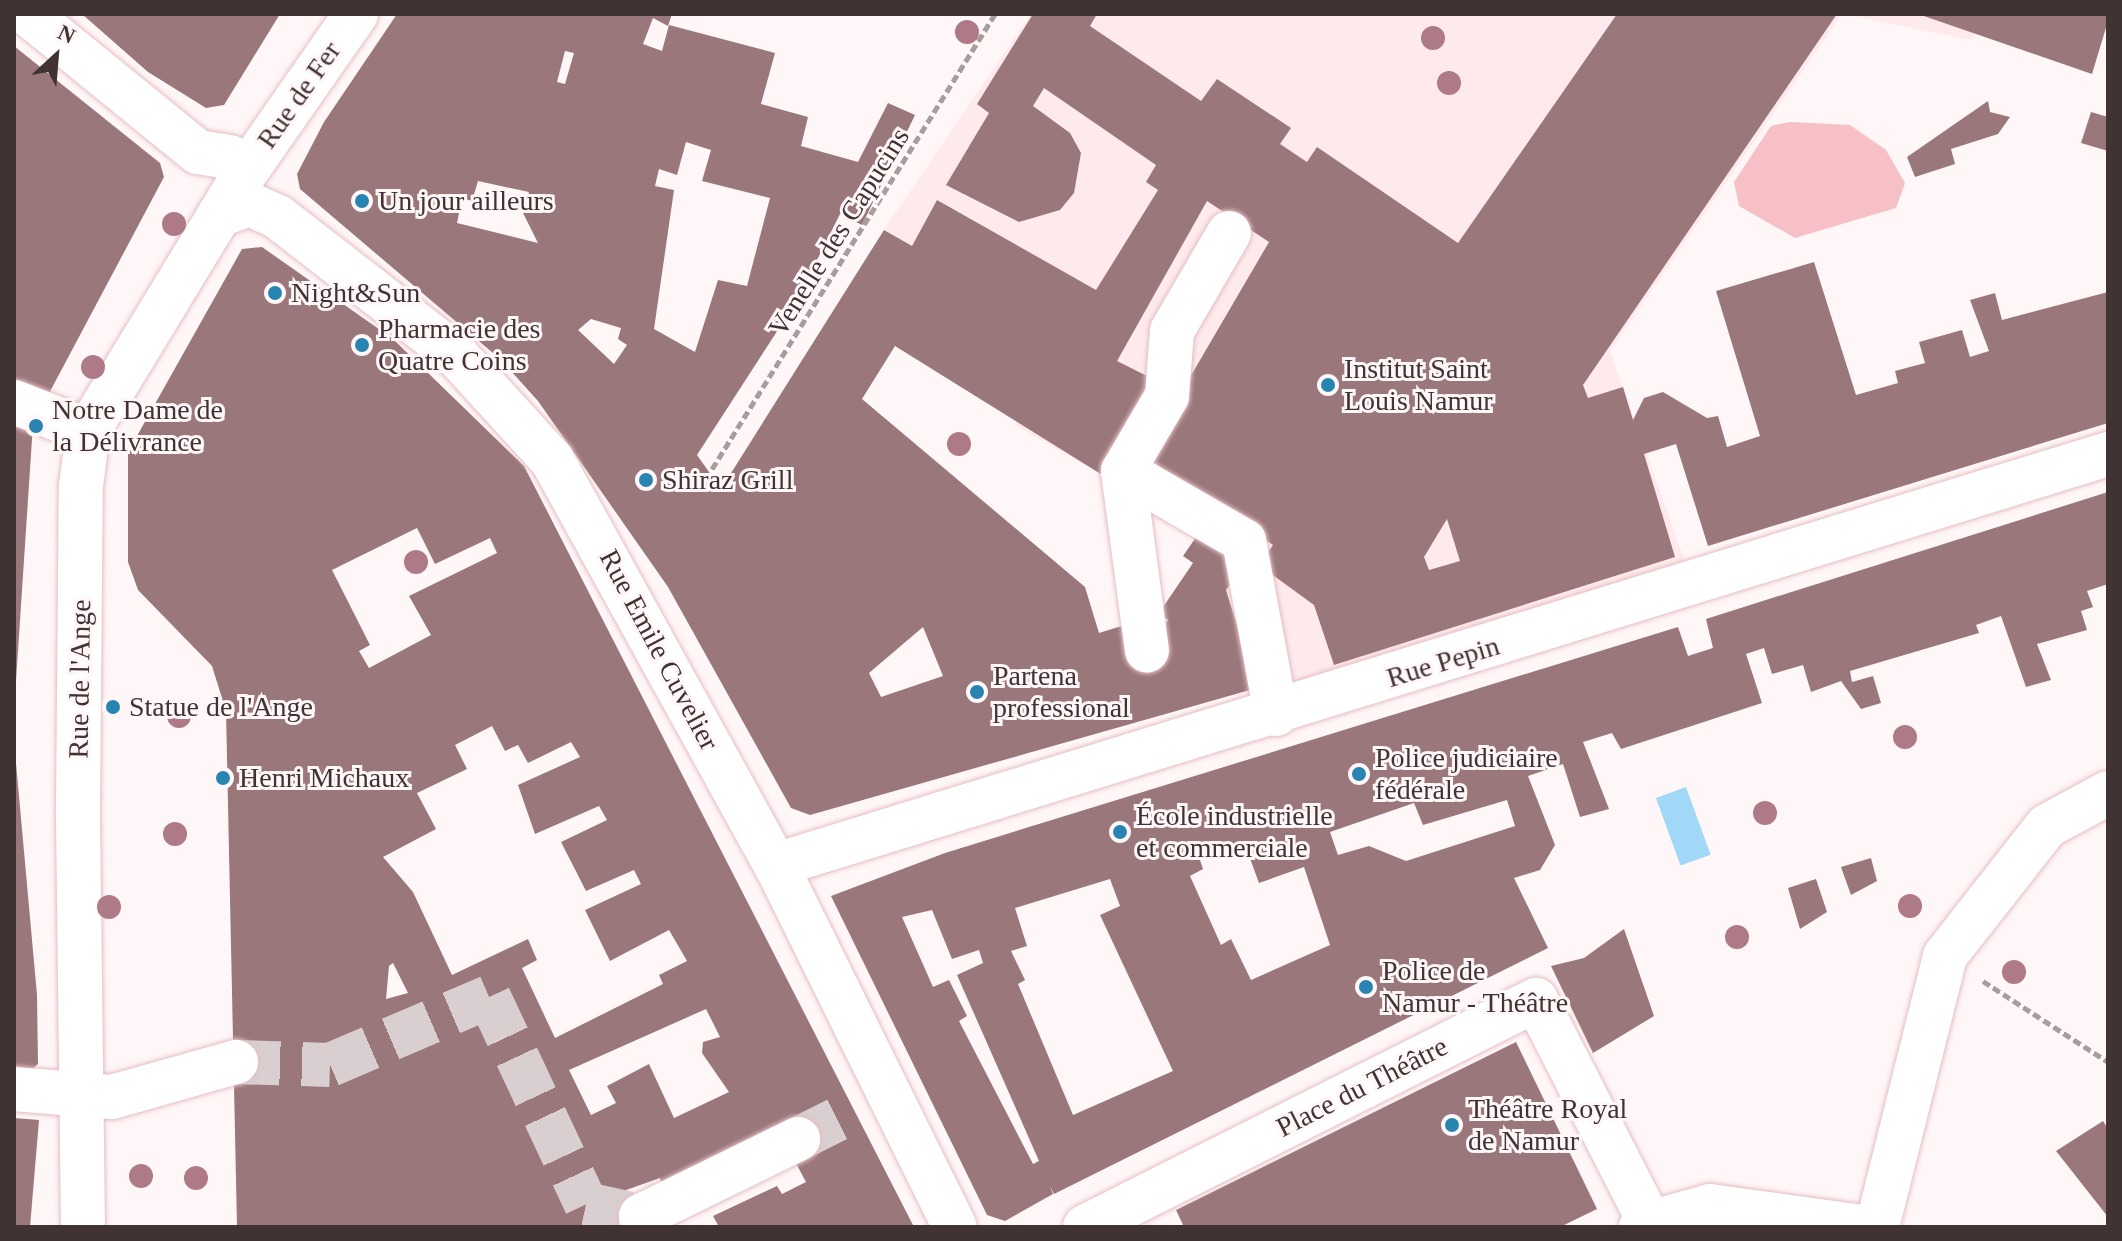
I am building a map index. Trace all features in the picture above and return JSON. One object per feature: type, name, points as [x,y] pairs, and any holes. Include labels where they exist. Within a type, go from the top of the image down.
[{"type":"street","name":"Rue Emile Cuvelier","points":[[28,14],[198,152],[236,188],[457,356],[552,460],[776,865],[873,1102],[949,1225]]},
{"type":"street","name":"Rue de Fer","points":[[236,188],[325,14]]},
{"type":"street","name":"Rue de Fer","points":[[236,188],[356,14]]},
{"type":"street","name":"Rue de l'Ange","points":[[83,1227],[91,571],[88,431],[236,188]]},
{"type":"street","points":[[1147,650],[1123,471],[1167,396],[1172,331],[1229,233]]},
{"type":"street","points":[[14,402],[88,431]]},
{"type":"street","name":"Rue Pepin","points":[[776,865],[1276,714],[2108,454]]},
{"type":"street","points":[[1123,471],[1244,541],[1276,714]]},
{"type":"street","points":[[1877,1227],[1945,956],[2047,826],[2108,793]]},
{"type":"street","name":"Place du Théâtre","points":[[1085,1227],[1536,1000],[1645,1225]]},
{"type":"street","points":[[14,1089],[112,1097],[236,1062]]},
{"type":"street","points":[[642,1227],[641,1216],[798,1139]]},
{"type":"street","points":[[1645,1225],[1710,1206],[1861,1227]]},
{"type":"path","name":"Venelle des Capucins","points":[[712,469],[995,14]]},
{"type":"path","points":[[1945,956],[2108,1062]]},
{"type":"shaded area","name":"Institut Saint Louis Namur","points":[[1031,14],[1842,14],[1610,351],[1686,565],[1264,695],[1227,590],[1238,574],[1230,548],[1015,425],[1062,333],[884,230]]},
{"type":"shaded area","points":[[1843,14],[1981,14],[1972,40]]},
{"type":"shaded area","points":[[1790,122],[1850,125],[1886,150],[1905,183],[1896,208],[1795,238],[1739,206],[1734,182],[1771,126]]},
{"type":"water","points":[[1686,787],[1711,855],[1681,866],[1656,798]]},
{"type":"building","points":[[82,14],[280,14],[224,105],[206,108],[148,72]]},
{"type":"building","points":[[397,14],[672,14],[668,26],[653,18],[643,44],[662,51],[669,25],[775,53],[761,104],[808,117],[801,146],[858,162],[888,103],[915,115],[862,225],[840,214],[796,302],[697,455],[721,489],[884,230],[912,246],[937,200],[1096,290],[1158,190],[1146,182],[1156,165],[1044,88],[1033,106],[1070,133],[1081,153],[1074,193],[1060,210],[1019,222],[946,185],[989,113],[977,104],[1033,14],[1097,14],[1090,26],[1201,101],[1217,79],[1291,128],[1280,144],[1307,162],[1317,147],[1458,243],[1617,14],[1837,14],[1583,385],[1588,398],[1623,387],[1633,420],[1644,398],[1663,392],[1707,418],[1718,416],[1727,447],[1760,436],[1716,291],[1814,262],[1856,395],[1898,383],[1895,371],[1925,363],[1919,342],[1962,330],[1970,357],[1989,351],[1970,300],[1995,293],[2002,320],[2108,292],[2108,423],[1708,546],[1676,444],[1644,454],[1675,557],[1334,665],[1314,605],[1259,565],[1273,545],[1144,456],[1269,242],[1207,201],[1117,361],[1159,382],[1104,476],[895,346],[862,399],[1085,587],[1099,633],[1128,624],[1158,634],[1168,620],[1159,613],[1193,563],[1183,556],[1201,530],[1231,548],[1237,575],[1226,590],[1257,688],[810,815],[791,808],[668,587],[538,401],[500,359],[300,189],[297,174],[324,122]],"holes":[[[565,51],[574,53],[565,84],[557,82]],[[686,142],[711,150],[702,181],[770,198],[747,286],[718,280],[695,352],[654,329],[674,190],[655,186],[659,169],[677,175]],[[478,181],[529,192],[523,213],[538,243],[457,223],[459,213],[447,210],[450,194],[472,201]],[[591,319],[621,328],[618,339],[627,345],[614,364],[578,330]],[[1447,519],[1460,561],[1429,570],[1424,557]],[[923,627],[943,676],[881,697],[869,673]]]},
{"type":"building","points":[[1918,14],[2108,14],[2108,21],[2092,74]]},
{"type":"building","points":[[14,46],[160,163],[164,177],[46,399],[14,387]]},
{"type":"building","points":[[1988,101],[1990,112],[2010,117],[1998,134],[1951,149],[1955,164],[1915,177],[1907,157]]},
{"type":"building","points":[[2091,112],[2108,117],[2108,151],[2081,143]]},
{"type":"building","points":[[262,247],[393,339],[524,466],[914,1227],[719,1227],[713,1216],[777,1186],[782,1194],[806,1182],[791,1154],[663,1189],[660,1178],[612,1195],[614,1227],[237,1227],[226,711],[212,666],[138,590],[128,562],[128,452],[242,249]],"holes":[[[417,528],[435,564],[490,538],[497,553],[409,596],[431,635],[369,668],[359,651],[370,645],[332,570]],[[492,726],[505,751],[518,745],[528,763],[571,742],[580,757],[518,785],[535,834],[599,806],[607,820],[561,842],[586,891],[634,870],[641,884],[585,910],[610,961],[669,930],[687,961],[659,975],[663,984],[555,1038],[522,968],[537,960],[528,939],[452,975],[413,892],[383,857],[436,829],[417,793],[467,769],[455,745]],[[393,963],[408,993],[386,999],[389,966]],[[706,1009],[720,1037],[703,1042],[702,1053],[729,1092],[674,1118],[649,1064],[607,1086],[616,1103],[591,1115],[569,1070]]]},
{"type":"building","points":[[14,417],[33,424],[16,681],[14,681]]},
{"type":"building","points":[[2108,492],[2108,584],[2087,591],[2093,607],[2081,611],[2087,630],[2037,644],[2051,680],[2026,687],[2001,616],[1976,625],[1979,633],[1850,671],[1852,682],[1873,676],[1881,703],[1861,709],[1841,681],[1811,692],[1803,665],[1772,674],[1764,648],[1746,654],[1762,703],[1621,749],[1612,733],[1583,742],[1609,809],[1580,817],[1563,764],[1528,776],[1555,845],[1540,870],[1514,878],[1548,948],[1054,1194],[1050,1186],[1053,1194],[1005,1221],[987,1215],[831,896],[945,853],[1678,627],[1688,656],[1713,648],[1706,619]],"holes":[[[1507,800],[1515,826],[1406,861],[1369,846],[1338,855],[1330,832],[1414,803],[1423,825]],[[1244,842],[1259,883],[1304,867],[1330,945],[1251,980],[1231,939],[1221,945],[1190,876],[1203,869],[1199,857]],[[1110,879],[1120,906],[1100,915],[1173,1071],[1073,1115],[1018,984],[1025,980],[1011,951],[1027,946],[1015,908]],[[932,910],[952,959],[979,950],[983,963],[957,975],[1039,1161],[1033,1164],[959,1021],[967,1016],[949,980],[933,987],[902,917]]]},
{"type":"building","points":[[14,741],[37,995],[38,1064],[27,1074],[14,1073]]},
{"type":"building","points":[[1871,858],[1877,881],[1851,895],[1841,867]]},
{"type":"building","points":[[1816,879],[1827,912],[1800,929],[1788,888]]},
{"type":"building","points":[[1624,929],[1654,1016],[1593,1053],[1551,966],[1584,958]]},
{"type":"building","name":"Théâtre Royal de Namur","points":[[1516,1042],[1597,1209],[1560,1227],[1184,1227],[1176,1210]]},
{"type":"building","points":[[14,1118],[39,1120],[30,1227],[14,1227]]},
{"type":"building","points":[[2103,1121],[2108,1129],[2108,1217],[2056,1151]]},
{"type":"tunnel","points":[[236,1062],[330,1065],[489,997],[586,1204],[641,1216]]},
{"type":"tunnel","points":[[798,1139],[856,1110]]},
{"type":"place","name":"Un jour ailleurs","points":[[362,201]]},
{"type":"place","name":"Night&Sun","points":[[275,293]]},
{"type":"place","name":"Pharmacie des Quatre Coins","points":[[362,345]]},
{"type":"place","name":"Institut Saint Louis Namur","points":[[1328,385]]},
{"type":"place","name":"Notre Dame de la Délivrance","points":[[36,426]]},
{"type":"place","name":"Shiraz Grill","points":[[646,480]]},
{"type":"place","name":"Partena professional","points":[[977,692]]},
{"type":"place","name":"Statue de l'Ange","points":[[113,707]]},
{"type":"place","name":"Police judiciaire fédérale","points":[[1359,774]]},
{"type":"place","name":"Henri Michaux","points":[[223,778]]},
{"type":"place","name":"École industrielle et commerciale","points":[[1120,832]]},
{"type":"place","name":"Police de Namur - Théâtre","points":[[1366,987]]},
{"type":"place","name":"Théâtre Royal de Namur","points":[[1452,1125]]}]
